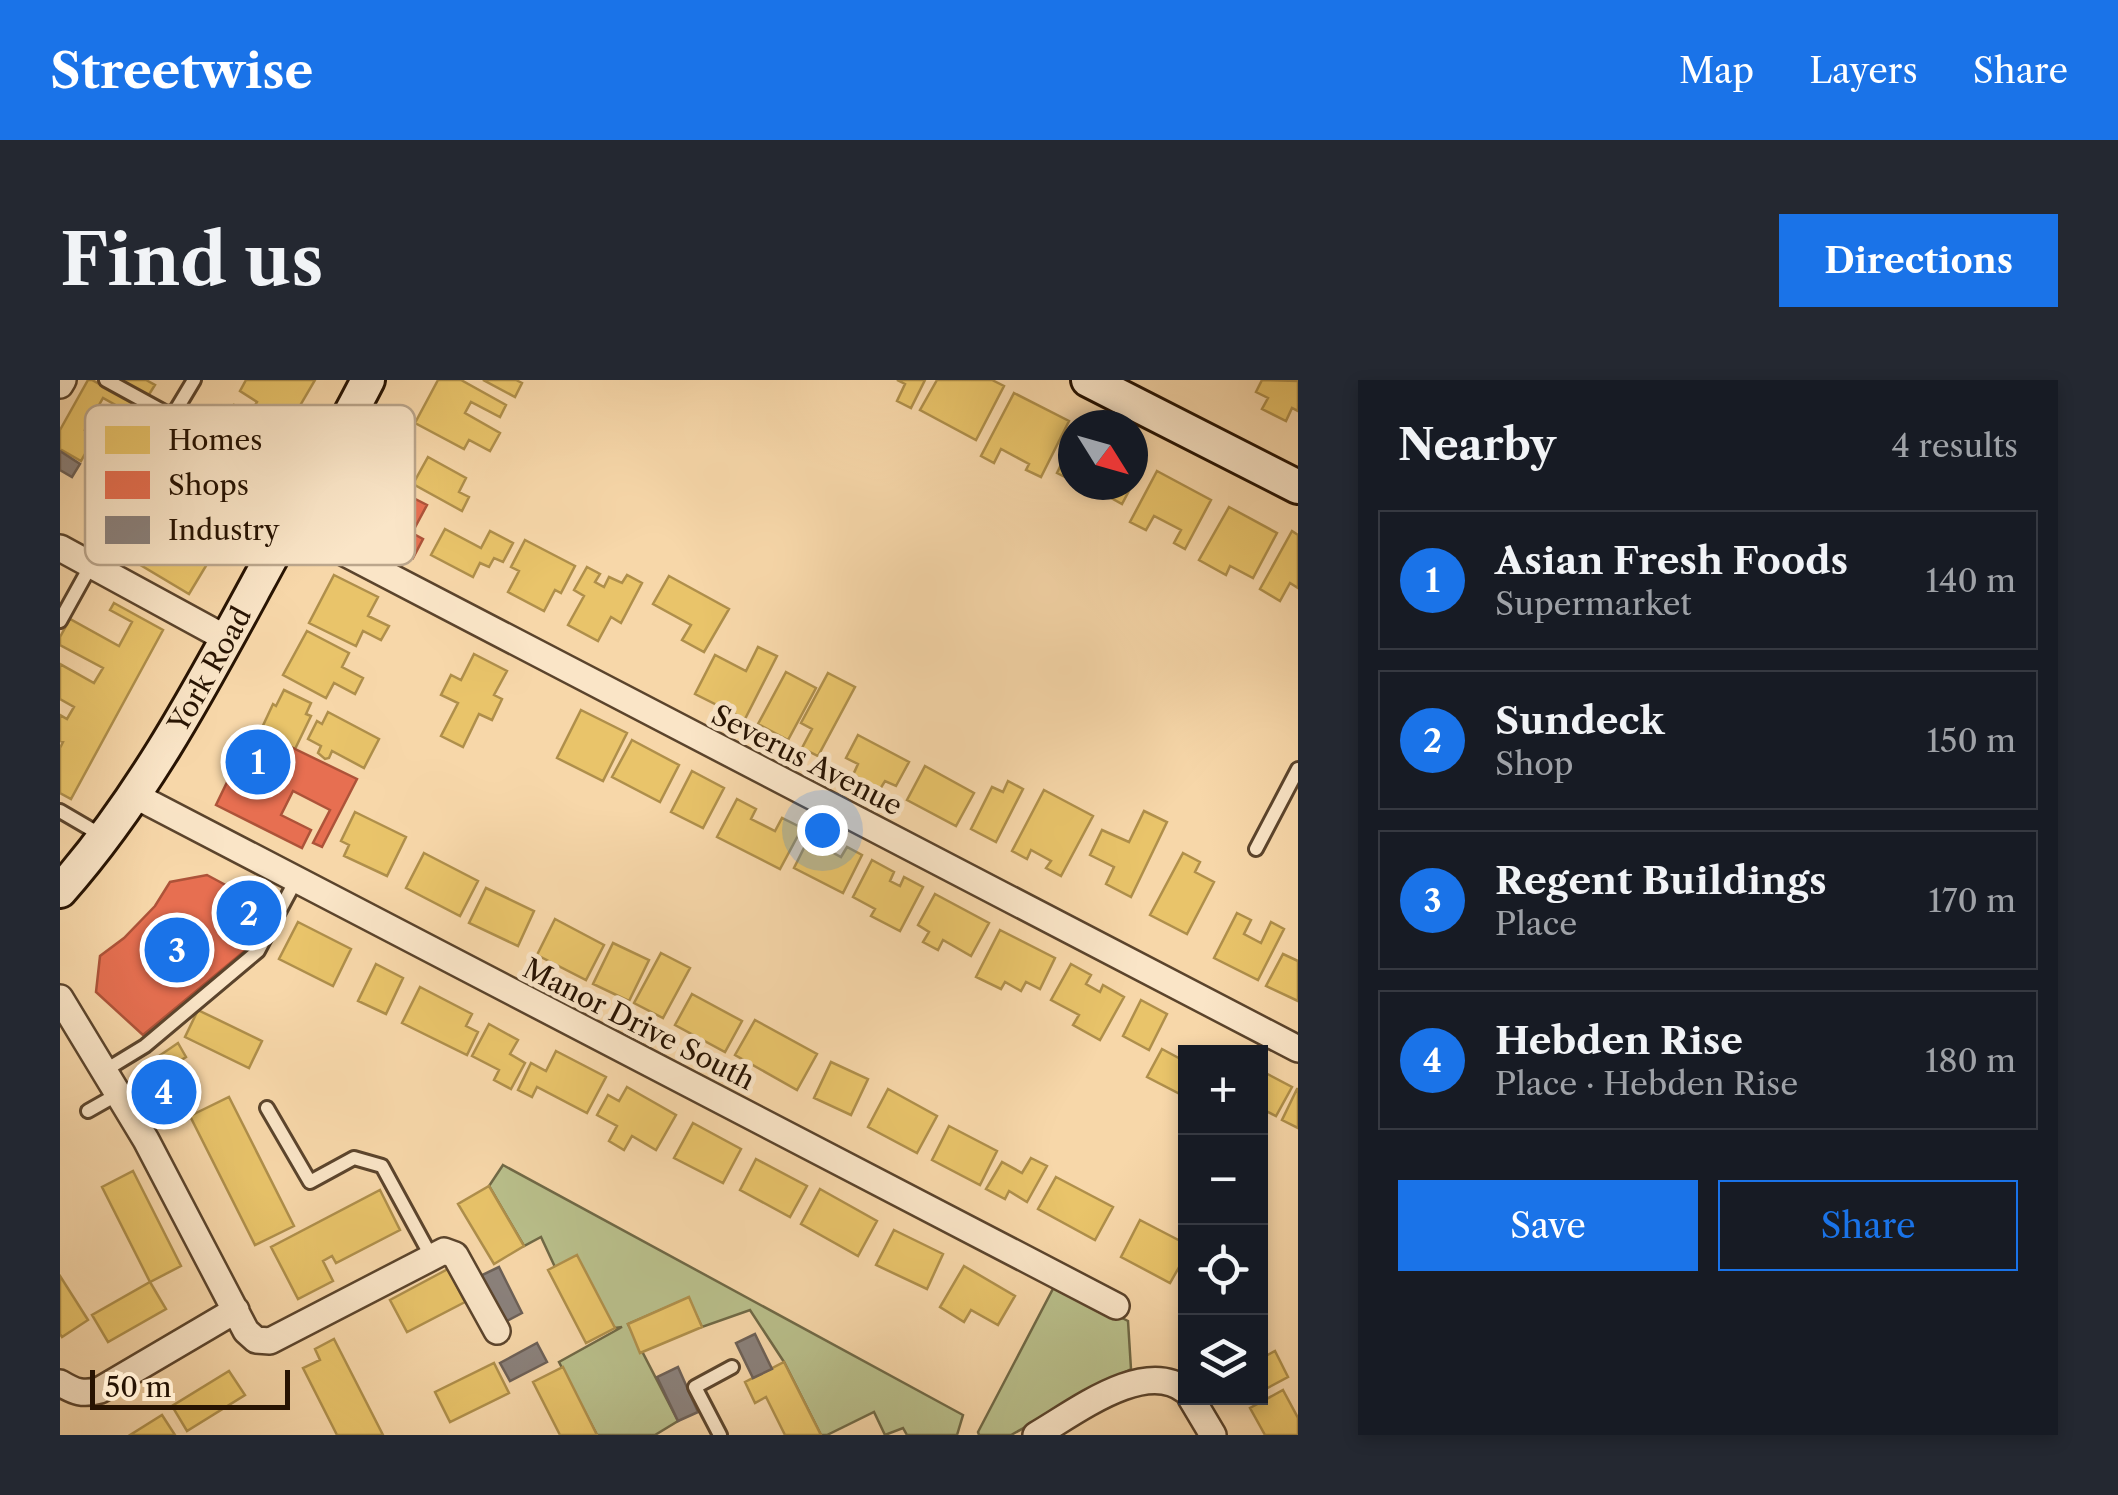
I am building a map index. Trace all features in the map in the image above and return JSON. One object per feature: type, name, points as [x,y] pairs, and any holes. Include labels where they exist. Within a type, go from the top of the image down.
[{"type":"main road","name":"York Road","points":[[354,405],[368,380]]},
{"type":"main road","points":[[1088,380],[1298,487]]},
{"type":"main road","name":"York Road","points":[[60,891],[134,795],[267,565]]},
{"type":"street","points":[[60,548],[85,562]]},
{"type":"street","points":[[91,565],[226,639]]},
{"type":"street","name":"Severus Avenue","points":[[368,565],[1298,1048]]},
{"type":"street","name":"Manor Drive South","points":[[134,795],[1116,1306]]},
{"type":"street","points":[[60,998],[146,1140],[246,1331],[256,1340],[270,1341],[444,1250],[455,1255],[498,1331]]},
{"type":"street","points":[[60,1383],[86,1394],[100,1390],[236,1310]]},
{"type":"street","points":[[1036,1435],[1124,1384],[1147,1379],[1178,1388]]},
{"type":"street","points":[[1193,1405],[1213,1435]]},
{"type":"lane","points":[[106,380],[152,405]]},
{"type":"lane","points":[[179,405],[194,380]]},
{"type":"lane","points":[[60,621],[91,565]]},
{"type":"lane","points":[[1256,848],[1298,770]]},
{"type":"lane","points":[[60,811],[103,836]]},
{"type":"lane","points":[[88,1111],[145,1046],[258,951],[296,880]]},
{"type":"lane","points":[[267,1108],[310,1182],[354,1158],[382,1166],[431,1256]]},
{"type":"lane","points":[[720,1435],[696,1387],[732,1366]]},
{"type":"green space","points":[[503,1165],[963,1415],[957,1435],[907,1435],[903,1428],[885,1435],[874,1412],[821,1435],[784,1362],[750,1310],[702,1327],[688,1298],[628,1324],[678,1421],[655,1435],[597,1435],[559,1362],[622,1327],[615,1328],[555,1267],[541,1237],[524,1246],[489,1186]]},
{"type":"green space","points":[[1055,1285],[1128,1321],[1131,1369],[1011,1435],[979,1435],[978,1432]]},
{"type":"building: Homes","points":[[88,380],[137,405],[115,405],[103,398],[99,405],[85,405],[85,454],[81,461],[60,449],[60,430]]},
{"type":"building: Homes","points":[[121,380],[146,380],[155,385],[148,396]]},
{"type":"building: Homes","points":[[246,380],[315,380],[300,405],[255,405],[257,402],[240,391]]},
{"type":"building: Homes","points":[[438,380],[461,380],[506,405],[500,417],[471,402],[465,413],[500,433],[490,451],[469,440],[464,449],[415,423]]},
{"type":"building: Homes","points":[[483,380],[516,380],[522,383],[515,397]]},
{"type":"building: Homes","points":[[897,380],[925,380],[911,408],[897,401],[905,384]]},
{"type":"building: Homes","points":[[937,380],[992,380],[1004,386],[976,440],[920,410]]},
{"type":"building: Homes","points":[[1262,380],[1298,381],[1298,411],[1292,408],[1286,421],[1262,409],[1268,398],[1256,392]]},
{"type":"building: Homes","points":[[1014,393],[1058,415],[1058,443],[1041,477],[1026,470],[1029,464],[1001,449],[994,463],[981,456]]},
{"type":"building: Homes","points":[[428,457],[466,478],[459,492],[469,497],[462,511],[415,485]]},
{"type":"building: Homes","points":[[1157,471],[1211,500],[1185,549],[1174,543],[1181,530],[1154,516],[1146,530],[1130,522],[1142,500],[1148,500],[1148,488]]},
{"type":"building: Homes","points":[[1229,507],[1277,533],[1253,578],[1230,566],[1226,575],[1199,560]]},
{"type":"building: Homes","points":[[445,529],[481,548],[490,531],[513,543],[503,562],[494,558],[489,567],[480,563],[473,577],[431,555]]},
{"type":"building: Homes","points":[[1292,531],[1298,535],[1298,588],[1290,583],[1280,601],[1260,589]]},
{"type":"building: Homes","points":[[525,540],[575,566],[561,593],[555,590],[544,611],[508,592],[519,571],[511,567]]},
{"type":"building: Homes","points":[[140,565],[207,565],[189,594]]},
{"type":"building: Homes","points":[[587,567],[600,574],[595,582],[604,587],[609,577],[622,583],[627,575],[642,583],[621,623],[611,617],[598,641],[568,625],[584,596],[574,590]]},
{"type":"building: Homes","points":[[334,575],[378,597],[368,616],[389,626],[381,640],[363,631],[356,646],[309,623]]},
{"type":"building: Homes","points":[[669,576],[729,609],[704,652],[682,640],[691,625],[653,604]]},
{"type":"building: Homes","points":[[114,603],[163,630],[71,799],[60,793],[60,715],[67,719],[74,707],[60,699],[60,664],[94,683],[103,668],[60,645],[60,637],[70,619],[119,646],[132,622],[110,610]]},
{"type":"building: Homes","points":[[307,631],[349,653],[342,667],[363,678],[355,694],[334,683],[326,698],[283,675]]},
{"type":"building: Homes","points":[[758,647],[777,656],[745,719],[695,694],[715,655],[746,671]]},
{"type":"building: Homes","points":[[474,654],[507,671],[494,695],[502,699],[492,720],[479,714],[463,747],[441,736],[458,703],[441,695],[451,675],[461,680]]},
{"type":"building: Homes","points":[[786,672],[816,688],[788,740],[758,724]]},
{"type":"building: Homes","points":[[828,673],[855,687],[818,756],[802,748],[812,729],[801,723]]},
{"type":"building: Homes","points":[[284,690],[311,703],[306,714],[311,716],[295,749],[260,732]]},
{"type":"building: Homes","points":[[581,710],[627,733],[603,781],[557,758]]},
{"type":"building: Homes","points":[[328,712],[379,739],[364,768],[332,751],[325,759],[318,753],[321,746],[308,739],[317,721],[322,724]]},
{"type":"building: Homes","points":[[858,735],[909,762],[896,786],[885,781],[880,789],[853,775],[858,764],[846,758]]},
{"type":"building: Homes","points":[[632,740],[679,765],[660,802],[612,777]]},
{"type":"building: Homes","points":[[925,766],[974,793],[956,826],[907,800]]},
{"type":"building: Homes","points":[[692,771],[724,788],[703,828],[671,812]]},
{"type":"building: Homes","points":[[1008,781],[1023,789],[996,842],[971,829],[992,787],[1003,792]]},
{"type":"building: Homes","points":[[1044,790],[1093,816],[1061,876],[1046,868],[1051,861],[1031,850],[1027,859],[1012,851]]},
{"type":"building: Homes","points":[[737,799],[756,809],[751,819],[775,831],[782,818],[802,828],[780,869],[717,837]]},
{"type":"building: Homes","points":[[1144,811],[1167,822],[1131,897],[1106,884],[1114,867],[1090,855],[1102,830],[1129,842]]},
{"type":"building: Homes","points":[[355,812],[406,837],[387,876],[344,856],[349,845],[341,841]]},
{"type":"building: Homes","points":[[813,830],[833,840],[828,850],[841,857],[847,847],[862,855],[843,893],[794,868]]},
{"type":"building: Homes","points":[[424,853],[478,881],[460,916],[406,888]]},
{"type":"building: Homes","points":[[1183,853],[1200,862],[1195,872],[1214,882],[1187,934],[1150,915]]},
{"type":"building: Homes","points":[[872,860],[894,872],[890,881],[900,886],[904,877],[923,887],[900,931],[871,916],[875,909],[853,897]]},
{"type":"building: Homes","points":[[486,888],[534,911],[518,946],[469,923]]},
{"type":"building: Homes","points":[[935,894],[989,923],[971,956],[943,940],[938,950],[923,942],[929,932],[918,925]]},
{"type":"building: Homes","points":[[1237,913],[1251,920],[1244,934],[1261,943],[1271,922],[1284,929],[1258,980],[1214,958]]},
{"type":"building: Homes","points":[[555,919],[604,945],[586,980],[537,955]]},
{"type":"building: Homes","points":[[298,922],[351,949],[333,986],[279,959]]},
{"type":"building: Homes","points":[[1000,930],[1055,958],[1040,989],[1026,982],[1021,991],[1005,982],[1001,989],[976,977]]},
{"type":"building: Homes","points":[[613,943],[649,960],[629,1001],[593,984]]},
{"type":"building: Homes","points":[[661,953],[690,968],[663,1018],[634,1003]]},
{"type":"building: Homes","points":[[1283,954],[1298,961],[1298,1001],[1266,986]]},
{"type":"building: Homes","points":[[376,964],[403,978],[386,1014],[358,1001]]},
{"type":"building: Homes","points":[[1071,964],[1091,975],[1086,984],[1100,992],[1103,985],[1124,997],[1100,1040],[1073,1025],[1079,1015],[1051,1000]]},
{"type":"building: Homes","points":[[420,987],[472,1014],[466,1026],[478,1032],[467,1055],[402,1023]]},
{"type":"building: Homes","points":[[692,994],[742,1021],[725,1052],[675,1025]]},
{"type":"building: Homes","points":[[1141,1000],[1167,1014],[1149,1050],[1123,1036]]},
{"type":"building: Homes","points":[[198,1010],[262,1041],[249,1068],[185,1037]]},
{"type":"building: Homes","points":[[755,1020],[817,1054],[797,1090],[735,1055]]},
{"type":"building: Homes","points":[[489,1024],[518,1040],[510,1054],[525,1063],[511,1089],[494,1080],[499,1070],[472,1056]]},
{"type":"building: Homes","points":[[178,1043],[186,1057],[164,1071],[156,1058]]},
{"type":"building: Homes","points":[[1162,1049],[1178,1058],[1178,1093],[1147,1077]]},
{"type":"building: Homes","points":[[556,1051],[606,1077],[587,1113],[537,1087],[532,1097],[518,1090],[531,1063],[546,1071]]},
{"type":"building: Homes","points":[[831,1062],[868,1079],[851,1115],[814,1098]]},
{"type":"building: Homes","points":[[1268,1074],[1292,1087],[1276,1116],[1268,1112]]},
{"type":"building: Homes","points":[[627,1087],[676,1115],[656,1150],[632,1136],[624,1150],[609,1141],[617,1126],[597,1115],[608,1095],[619,1101]]},
{"type":"building: Homes","points":[[888,1089],[937,1116],[917,1153],[868,1127]]},
{"type":"building: Homes","points":[[1298,1089],[1298,1128],[1282,1120]]},
{"type":"building: Homes","points":[[229,1097],[294,1226],[255,1245],[190,1116]]},
{"type":"building: Homes","points":[[693,1123],[741,1149],[723,1183],[674,1158]]},
{"type":"building: Homes","points":[[949,1126],[997,1151],[980,1185],[932,1160]]},
{"type":"building: Homes","points":[[1031,1158],[1047,1166],[1027,1202],[1009,1191],[1005,1199],[986,1189],[1002,1162],[1022,1173]]},
{"type":"building: Homes","points":[[756,1159],[807,1186],[790,1217],[740,1190]]},
{"type":"building: Homes","points":[[133,1171],[181,1266],[150,1282],[102,1187]]},
{"type":"building: Homes","points":[[1056,1177],[1113,1207],[1095,1240],[1038,1209]]},
{"type":"building: Homes","points":[[489,1186],[524,1246],[494,1264],[458,1204]]},
{"type":"building: Homes","points":[[820,1189],[877,1221],[858,1256],[801,1224]]},
{"type":"building: Homes","points":[[380,1190],[400,1230],[336,1263],[332,1256],[323,1261],[333,1281],[298,1299],[271,1247]]},
{"type":"building: Homes","points":[[1140,1220],[1178,1240],[1178,1269],[1170,1283],[1121,1257]]},
{"type":"building: Homes","points":[[894,1230],[943,1254],[927,1289],[876,1265]]},
{"type":"building: Homes","points":[[577,1255],[615,1328],[586,1343],[548,1270]]},
{"type":"building: Homes","points":[[964,1266],[1015,1296],[998,1325],[971,1310],[964,1322],[940,1307]]},
{"type":"building: Homes","points":[[448,1269],[465,1302],[407,1332],[390,1300]]},
{"type":"building: Homes","points":[[60,1276],[88,1320],[62,1337],[60,1334]]},
{"type":"building: Homes","points":[[150,1282],[166,1309],[108,1342],[92,1315]]},
{"type":"building: Homes","points":[[689,1297],[702,1327],[640,1353],[628,1324]]},
{"type":"building: Homes","points":[[334,1339],[383,1435],[337,1435],[303,1368],[320,1360],[315,1349]]},
{"type":"building: Homes","points":[[1275,1351],[1288,1377],[1268,1388],[1268,1355]]},
{"type":"building: Homes","points":[[784,1362],[821,1435],[785,1435],[766,1397],[755,1403],[745,1382]]},
{"type":"building: Homes","points":[[494,1363],[509,1393],[450,1422],[435,1392]]},
{"type":"building: Homes","points":[[563,1367],[597,1435],[560,1435],[533,1382]]},
{"type":"building: Homes","points":[[229,1371],[245,1395],[187,1431],[172,1406]]},
{"type":"building: Homes","points":[[1283,1390],[1298,1418],[1298,1435],[1265,1435],[1250,1408],[1268,1405],[1268,1398]]},
{"type":"building: Homes","points":[[162,1415],[175,1435],[130,1435]]},
{"type":"building: Shops","points":[[415,499],[427,505],[415,527]]},
{"type":"building: Shops","points":[[415,535],[423,539],[415,554]]},
{"type":"building: Shops","points":[[260,732],[357,779],[322,847],[313,843],[330,810],[293,791],[281,815],[311,830],[302,848],[216,805],[229,778],[236,781]]},
{"type":"building: Shops","points":[[207,875],[272,910],[253,944],[143,1035],[96,992],[100,956],[155,906],[170,882]]},
{"type":"building: Industry","points":[[60,451],[80,464],[72,477],[60,470]]},
{"type":"building: Industry","points":[[169,1080],[176,1092],[159,1103],[151,1091]]},
{"type":"building: Industry","points":[[499,1267],[522,1313],[503,1323],[480,1276]]},
{"type":"building: Industry","points":[[755,1334],[772,1369],[753,1378],[736,1343]]},
{"type":"building: Industry","points":[[537,1343],[547,1362],[510,1381],[500,1363]]},
{"type":"building: Industry","points":[[678,1367],[698,1412],[678,1421],[657,1377]]},
{"type":"place","name":"Asian Fresh Foods","points":[[258,762]]},
{"type":"place","name":"Sundeck","points":[[249,913]]},
{"type":"place","name":"Regent Buildings","points":[[177,950]]},
{"type":"place","name":"Hebden Rise","points":[[164,1092]]}]
